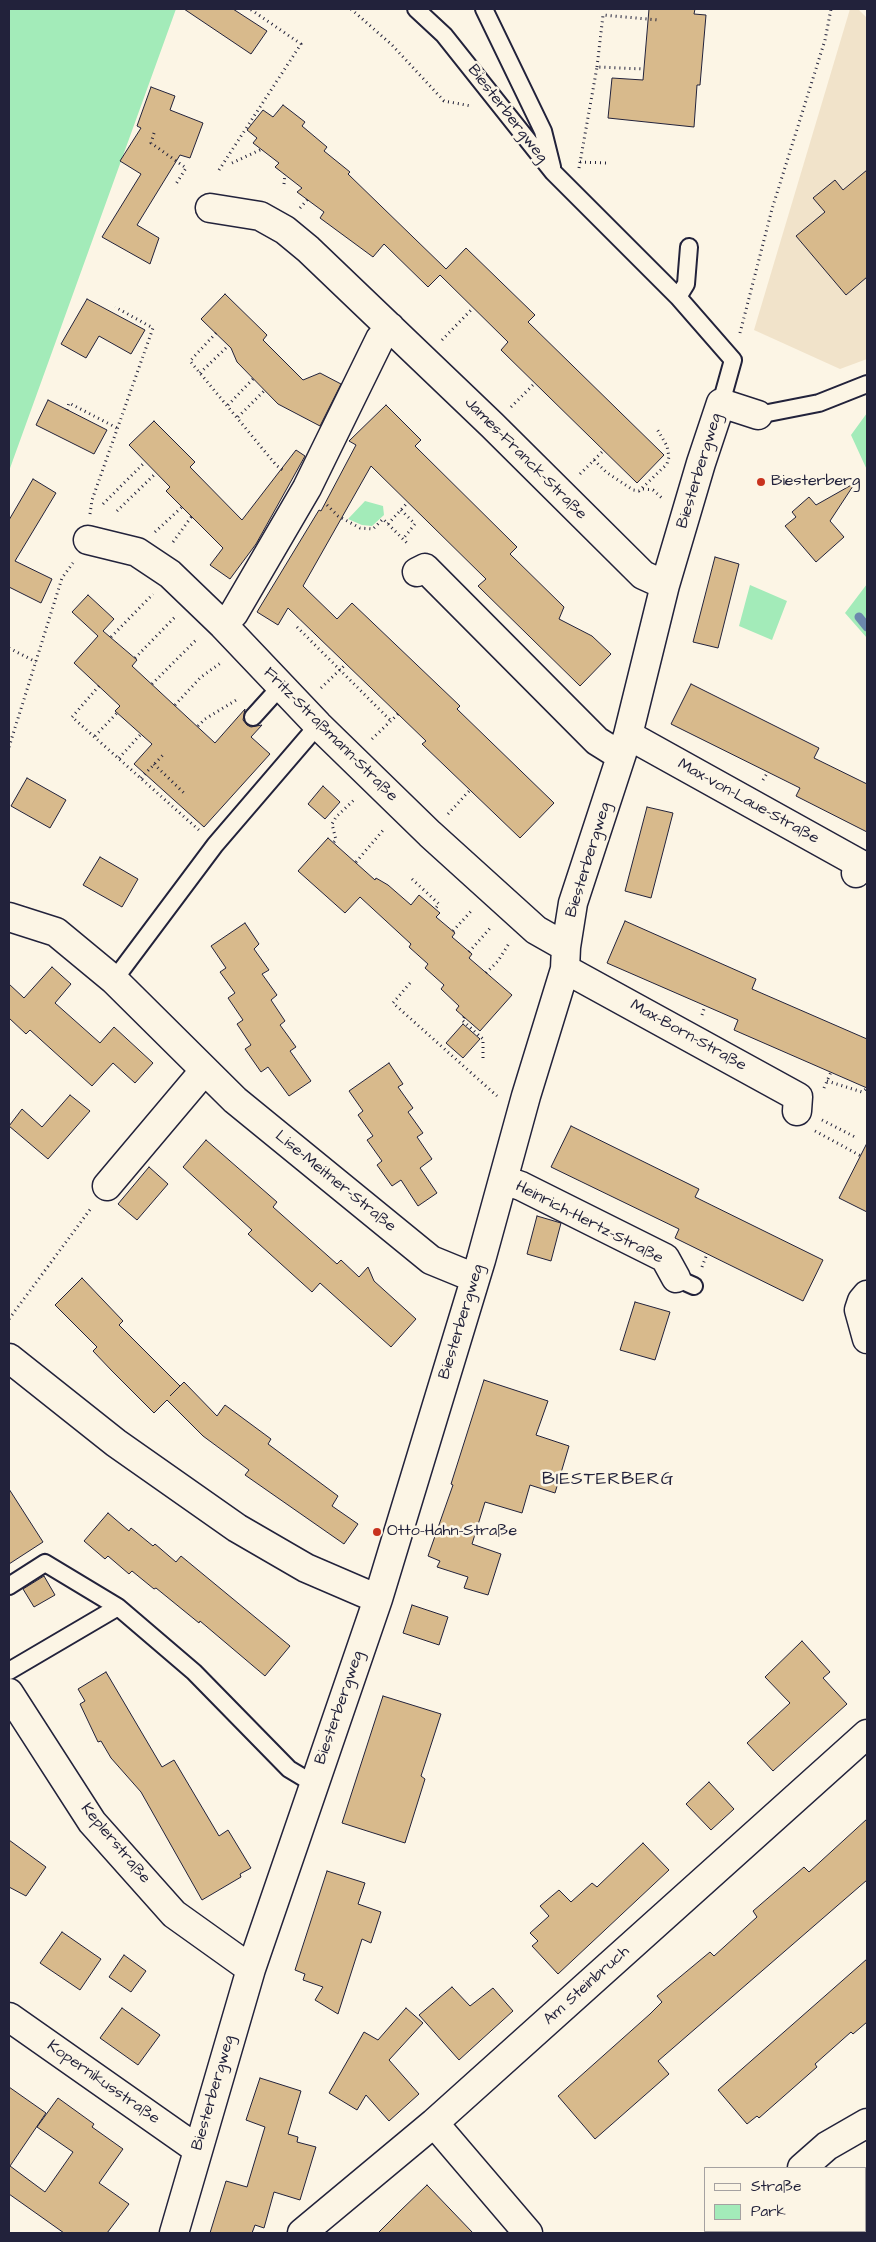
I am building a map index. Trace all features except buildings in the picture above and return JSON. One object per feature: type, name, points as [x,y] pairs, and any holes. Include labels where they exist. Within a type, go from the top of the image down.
[{"type":"street","name":"James-Franck-Straße","points":[[210,208],[260,216],[285,230],[390,328],[643,575],[665,585]]},
{"type":"street","points":[[211,631],[234,613],[307,488],[380,339],[390,328]]},
{"type":"street","name":"Biesterbergweg","points":[[174,2233],[250,1969],[378,1598],[475,1278],[565,958],[573,903],[624,746],[665,585],[720,403],[758,415]]},
{"type":"street","name":"Fritz-Straßmann-Straße","points":[[88,540],[137,552],[161,567],[211,631],[281,686],[318,725],[430,834],[565,958]]},
{"type":"street","points":[[421,570],[597,741],[624,746]]},
{"type":"street","name":"Max-von-Laue-Straße","points":[[624,746],[860,864],[856,873]]},
{"type":"street","name":"Lise-Meitner-Straße","points":[[9,917],[56,932],[114,980],[235,1100],[431,1260],[475,1278]]},
{"type":"street","name":"Max-Born-Straße","points":[[565,958],[798,1097],[809,1115]]},
{"type":"street","points":[[107,1186],[204,1071]]},
{"type":"street","name":"Heinrich-Hertz-Straße","points":[[504,1180],[521,1186],[665,1258],[685,1282]]},
{"type":"street","points":[[867,1295],[862,1301],[859,1310],[867,1339]]},
{"type":"street","points":[[9,1358],[116,1443],[236,1528],[306,1568],[378,1598]]},
{"type":"street","name":"Keplerstraße","points":[[9,1693],[92,1822],[174,1914],[250,1969]]},
{"type":"street","name":"Am Steinbruch","points":[[302,2233],[434,2123],[867,1734]]},
{"type":"street","name":"Kopernikusstraße","points":[[9,2017],[197,2148]]},
{"type":"street","points":[[434,2123],[528,2233]]},
{"type":"street","points":[[803,2167],[827,2146],[867,2123]]},
{"type":"lane","name":"Biesterbergweg","points":[[416,9],[444,35],[554,172],[678,297],[733,360],[720,403]]},
{"type":"lane","points":[[484,9],[543,131],[554,172]]},
{"type":"lane","points":[[678,297],[686,284],[689,247]]},
{"type":"lane","points":[[758,415],[818,403],[867,384]]},
{"type":"lane","points":[[257,712],[281,686]]},
{"type":"lane","points":[[114,980],[215,845],[318,725]]},
{"type":"lane","points":[[9,1586],[45,1563],[118,1607],[194,1672],[289,1769],[314,1784]]},
{"type":"lane","points":[[9,1671],[118,1607]]},
{"type":"path","points":[[219,170],[301,44],[250,9]]},
{"type":"path","points":[[351,9],[392,45],[444,101],[487,108],[497,103]]},
{"type":"path","points":[[733,360],[772,209],[825,40],[831,9]]},
{"type":"path","points":[[582,149],[597,67],[603,16],[658,20]]},
{"type":"path","points":[[597,67],[644,69]]},
{"type":"path","points":[[154,133],[151,143],[186,168],[176,184]]},
{"type":"path","points":[[232,163],[262,149]]},
{"type":"path","points":[[580,162],[606,163]]},
{"type":"path","points":[[284,184],[285,174]]},
{"type":"path","points":[[92,500],[153,328],[115,307]]},
{"type":"path","points":[[440,342],[473,308]]},
{"type":"path","points":[[216,333],[190,361],[276,465],[314,492],[338,516],[360,528],[373,529],[384,519],[413,549],[421,570]]},
{"type":"path","points":[[200,373],[228,346]]},
{"type":"path","points":[[228,405],[253,379]]},
{"type":"path","points":[[509,409],[535,383]]},
{"type":"path","points":[[238,417],[265,390]]},
{"type":"path","points":[[67,410],[69,403],[118,428]]},
{"type":"path","points":[[594,460],[606,472],[636,492],[642,489],[667,464],[669,457],[667,446],[657,429]]},
{"type":"path","points":[[576,478],[604,450]]},
{"type":"path","points":[[104,504],[145,462]]},
{"type":"path","points":[[117,511],[156,473]]},
{"type":"path","points":[[642,489],[653,490],[666,501]]},
{"type":"path","points":[[388,524],[408,502]]},
{"type":"path","points":[[150,537],[182,507]]},
{"type":"path","points":[[401,510],[415,524],[403,539]]},
{"type":"path","points":[[170,548],[182,527],[192,516]]},
{"type":"path","points":[[9,747],[62,578],[88,540]]},
{"type":"path","points":[[111,637],[158,589]]},
{"type":"path","points":[[135,658],[178,614]]},
{"type":"path","points":[[297,627],[391,721]]},
{"type":"path","points":[[152,684],[211,631]]},
{"type":"path","points":[[9,648],[36,662]]},
{"type":"path","points":[[175,705],[201,677],[224,660]]},
{"type":"path","points":[[319,689],[346,664]]},
{"type":"path","points":[[99,686],[72,717],[215,845]]},
{"type":"path","points":[[198,726],[205,719],[240,699],[248,700],[257,712]]},
{"type":"path","points":[[94,736],[117,713]]},
{"type":"path","points":[[367,743],[398,714]]},
{"type":"path","points":[[119,758],[141,734]]},
{"type":"path","points":[[141,778],[163,755]]},
{"type":"path","points":[[154,764],[186,795]]},
{"type":"path","points":[[454,808],[470,790]]},
{"type":"path","points":[[334,842],[336,840],[332,831],[332,824],[336,817],[357,797]]},
{"type":"path","points":[[356,862],[386,827]]},
{"type":"path","points":[[412,879],[439,904],[435,909]]},
{"type":"path","points":[[453,931],[480,902]]},
{"type":"path","points":[[469,952],[498,919]]},
{"type":"path","points":[[486,973],[498,961],[515,934]]},
{"type":"path","points":[[410,983],[393,1003],[500,1098]]},
{"type":"path","points":[[464,1017],[462,1020],[483,1039],[483,1059]]},
{"type":"path","points":[[827,1081],[862,1092],[867,1088]]},
{"type":"path","points":[[855,1137],[809,1115],[807,1127],[860,1156]]},
{"type":"path","points":[[9,1319],[107,1186]]},
{"type":"shaded area","points":[[850,9],[858,9],[867,18],[867,359],[840,369],[754,330]]},
{"type":"green space","points":[[9,9],[176,9],[9,471]]},
{"type":"green space","points":[[867,413],[867,470],[851,435]]},
{"type":"green space","points":[[365,501],[383,506],[384,515],[372,526],[362,525],[348,519]]},
{"type":"green space","points":[[867,584],[867,638],[845,613]]},
{"type":"green space","points":[[750,585],[787,601],[772,640],[739,626]]},
{"type":"waterway","points":[[859,617],[867,627]]},
{"type":"place","name":"Biesterberg","points":[[761,482]]},
{"type":"place","name":"Otto-Hahn-Straße","points":[[377,1532]]},
{"type":"district","name":"BIESTERBERG","points":[[608,1480]]}]
